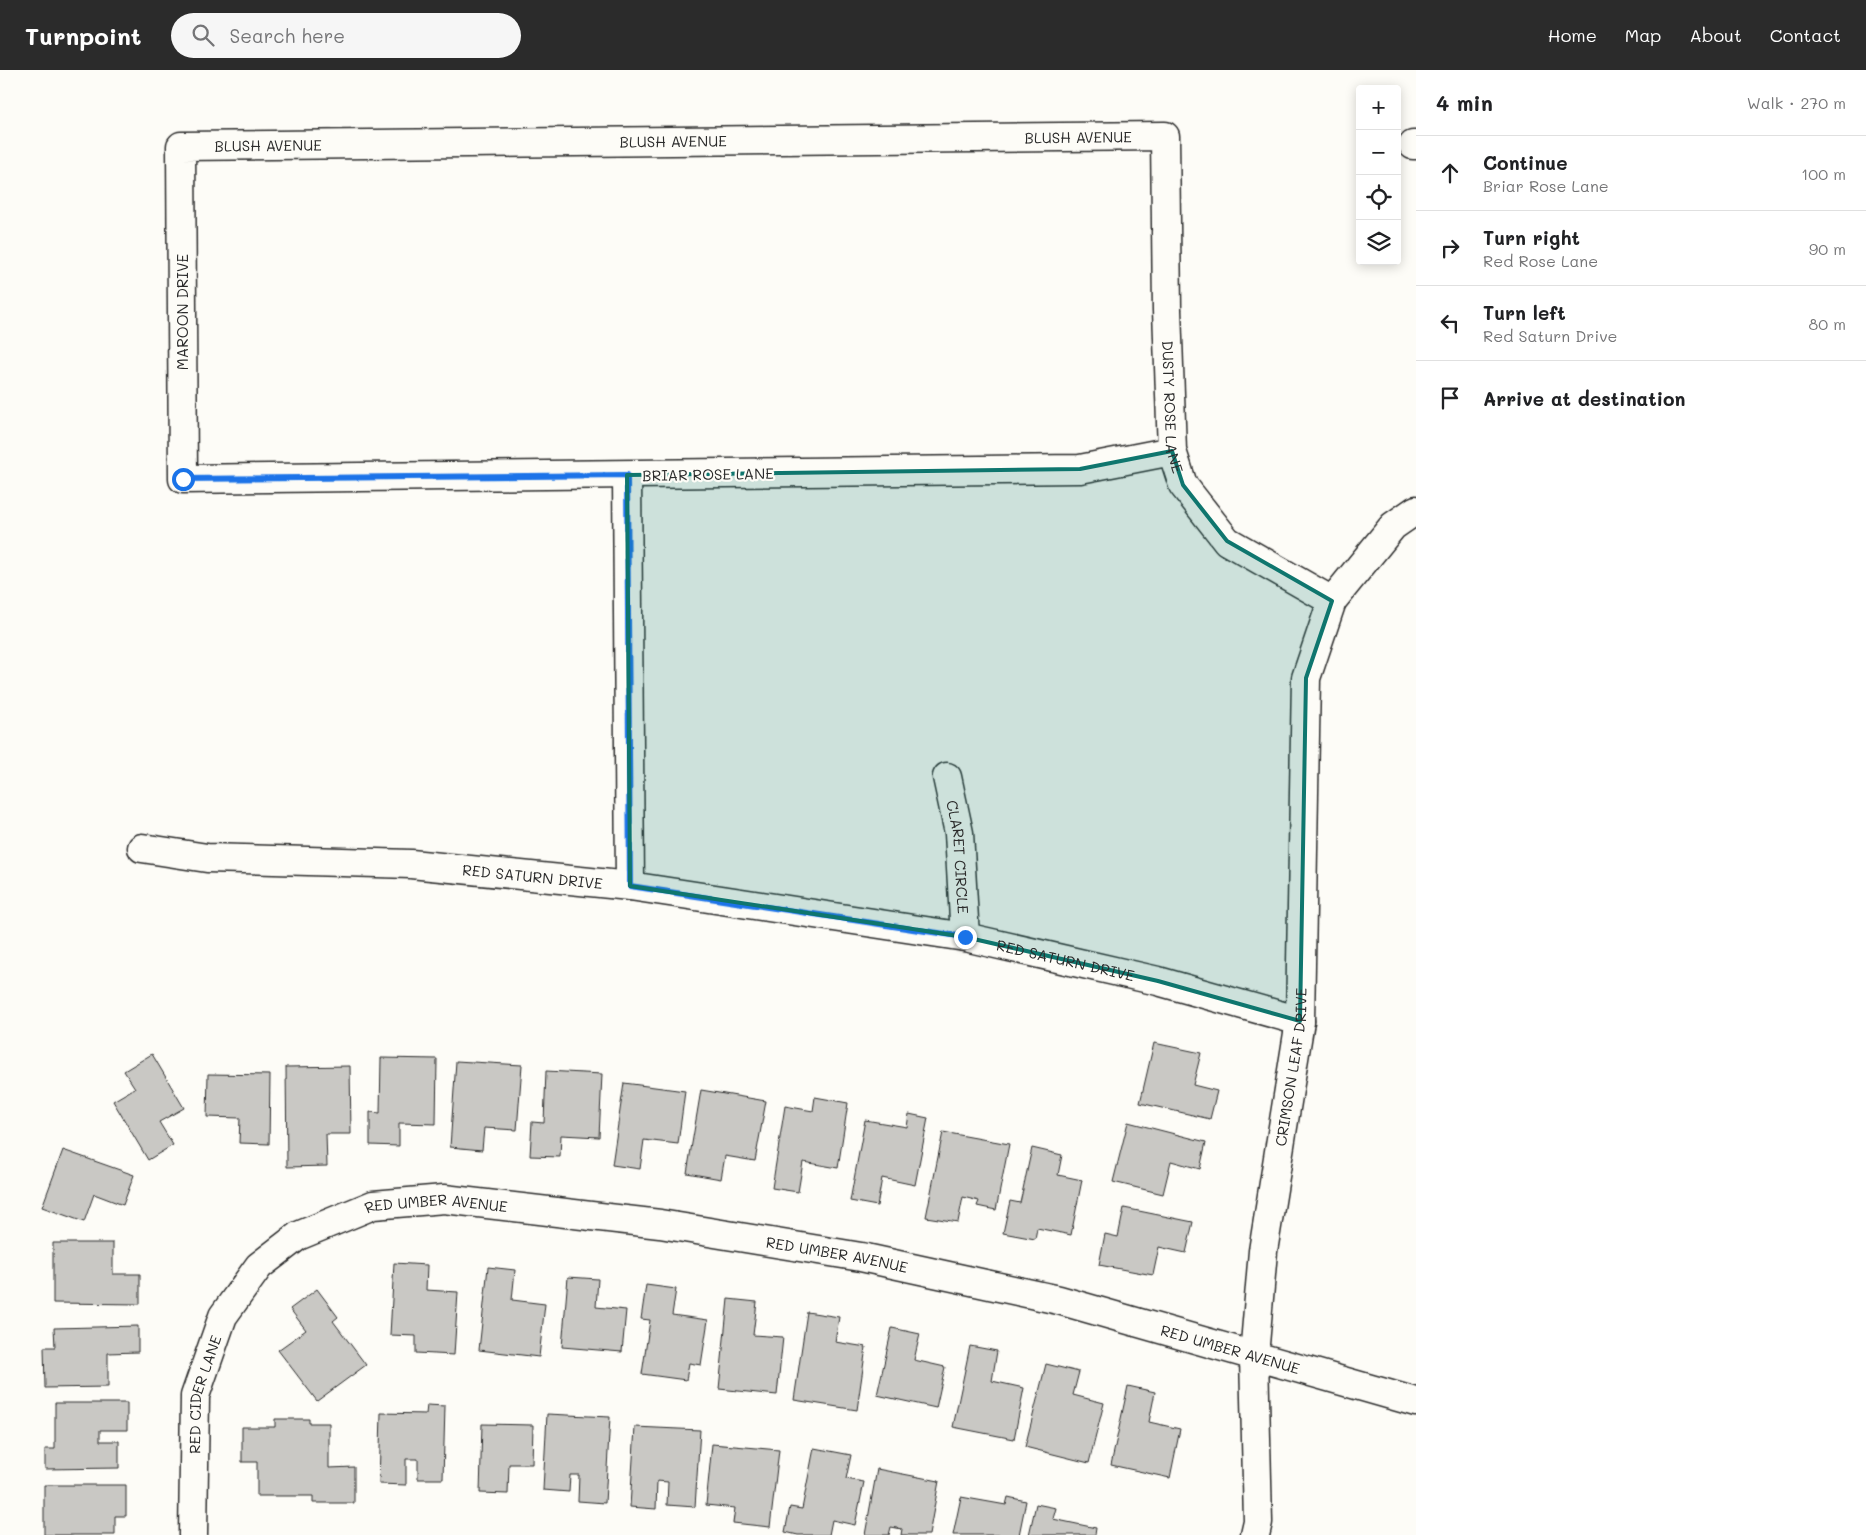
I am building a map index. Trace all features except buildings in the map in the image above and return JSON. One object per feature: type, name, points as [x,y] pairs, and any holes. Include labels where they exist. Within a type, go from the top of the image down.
[{"type":"street","name":"BLUSH AVENUE","points":[[181,146],[1165,136]]},
{"type":"street","name":"DUSTY ROSE LANE","points":[[1165,136],[1167,310],[1172,451],[1183,485],[1226,542],[1332,601]]},
{"type":"street","name":"MAROON DRIVE","points":[[181,146],[183,479]]},
{"type":"street","name":"BRIAR ROSE LANE","points":[[183,479],[1080,469],[1172,451]]},
{"type":"street","points":[[627,475],[630,886]]},
{"type":"street","points":[[1332,601],[1393,526],[1416,510]]},
{"type":"street","name":"CRIMSON LEAF DRIVE","points":[[1255,1535],[1258,1522],[1254,1356],[1264,1251],[1300,1021],[1306,678],[1332,601]]},
{"type":"street","name":"CLARET CIRCLE","points":[[947,777],[959,834],[965,937]]},
{"type":"street","name":"RED SATURN DRIVE","points":[[142,848],[206,858],[411,864],[630,886],[965,937],[1158,981],[1300,1021]]},
{"type":"street","name":"RED UMBER AVENUE","points":[[259,1266],[298,1236],[373,1204],[444,1199],[660,1224],[861,1257],[1059,1300],[1416,1402]]},
{"type":"street","name":"RED CIDER LANE","points":[[193,1535],[195,1396],[223,1316],[259,1266]]},
{"type":"street","points":[[193,1535],[206,1535]]},
{"type":"highlighted area","points":[[1172,451],[1183,485],[1227,541],[1332,601],[1306,678],[1300,1021],[1158,981],[965,937],[630,886],[627,475],[1080,469]]},
{"type":"route","points":[[183,479],[627,475],[630,886],[965,937]]}]
